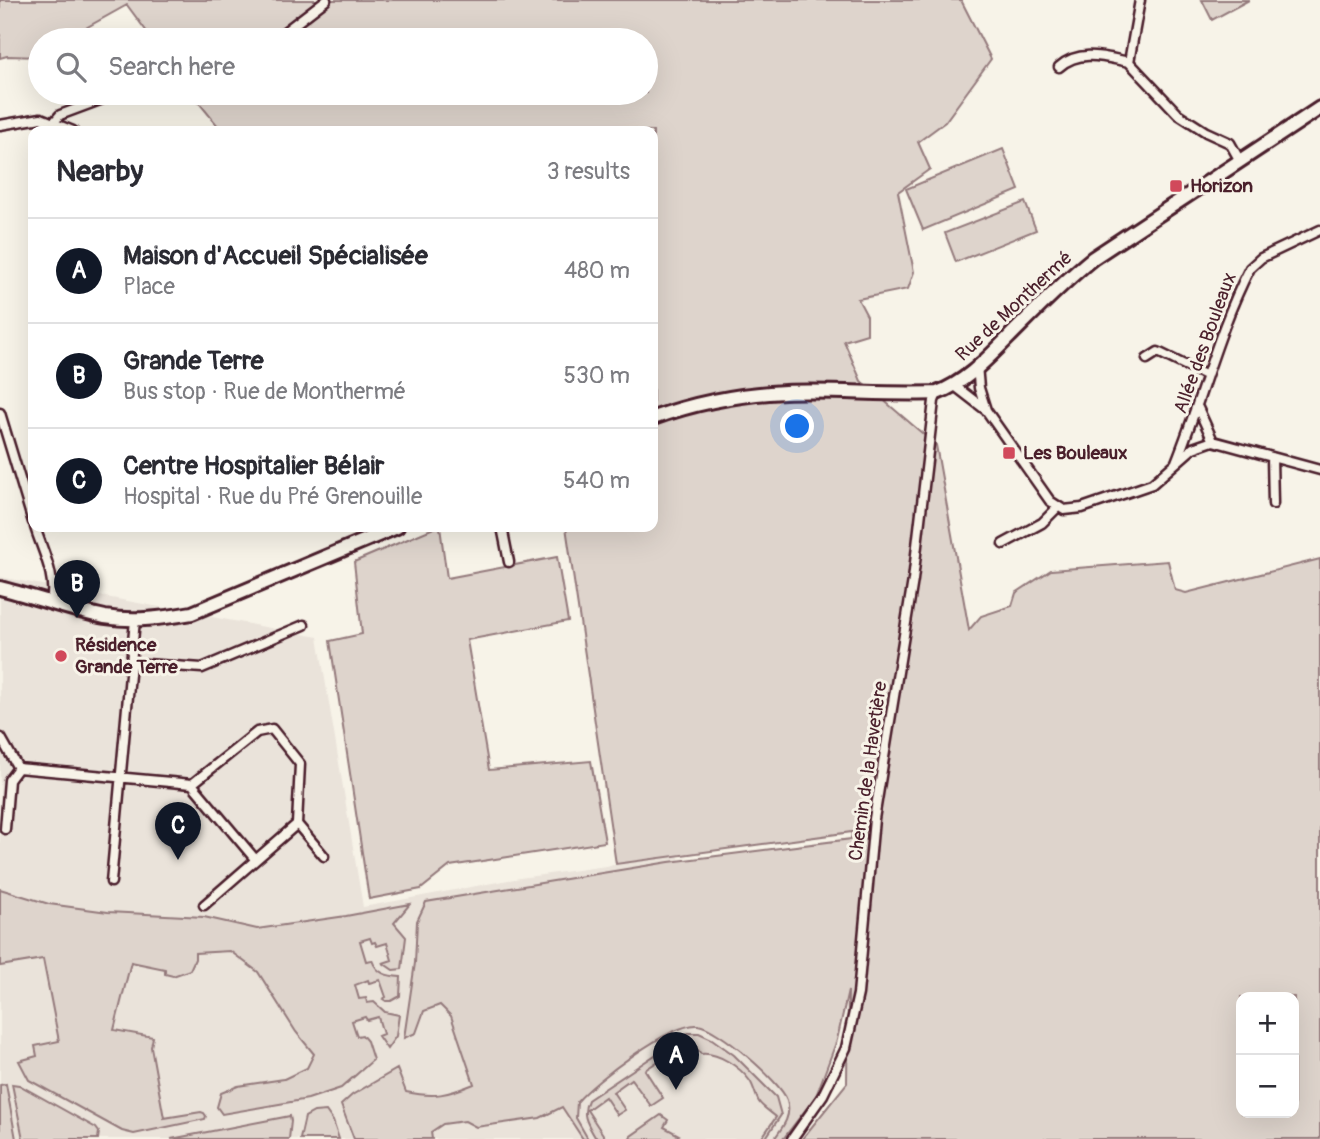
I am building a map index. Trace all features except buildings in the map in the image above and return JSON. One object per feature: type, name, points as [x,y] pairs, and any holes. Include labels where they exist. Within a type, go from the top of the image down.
[{"type":"main road","name":"Rue de Monthermé","points":[[658,416],[678,409],[748,395],[787,392],[937,393],[955,386],[1069,277],[1093,258],[1320,108]]},
{"type":"main road","points":[[0,588],[105,617],[135,620],[192,613],[385,532]]},
{"type":"street","points":[[290,28],[326,0]]},
{"type":"street","points":[[1129,62],[1140,0]]},
{"type":"street","points":[[1059,67],[1069,58],[1085,55],[1129,62],[1178,114],[1230,143],[1240,161]]},
{"type":"street","points":[[54,122],[60,115],[87,105]]},
{"type":"street","points":[[0,125],[41,118],[62,126]]},
{"type":"street","name":"Allée des Bouleaux","points":[[1175,465],[1198,408],[1205,375],[1250,268],[1261,258],[1320,230]]},
{"type":"street","points":[[1147,359],[1158,352],[1205,375]]},
{"type":"street","points":[[978,365],[979,388],[986,410]]},
{"type":"street","points":[[955,386],[986,410],[1050,501],[1064,510],[1082,508],[1152,484],[1193,448],[1213,441],[1320,470]]},
{"type":"street","name":"Chemin de la Havetière","points":[[792,1139],[823,1095],[846,1048],[858,994],[873,819],[913,580],[937,393]]},
{"type":"street","points":[[1198,408],[1213,441]]},
{"type":"street","points":[[0,413],[28,504]]},
{"type":"street","points":[[1272,457],[1273,504]]},
{"type":"street","points":[[1003,544],[1042,523],[1058,508]]},
{"type":"street","points":[[37,532],[52,579],[54,590],[51,602]]},
{"type":"street","points":[[503,532],[509,562]]},
{"type":"street","points":[[111,882],[135,620]]},
{"type":"street","points":[[132,663],[202,668],[304,625]]},
{"type":"street","points":[[18,768],[192,784],[257,732],[272,729],[300,764],[297,824],[324,856]]},
{"type":"street","points":[[1,738],[18,768]]},
{"type":"street","points":[[5,829],[9,780],[18,768]]},
{"type":"street","points":[[192,784],[255,859]]},
{"type":"street","points":[[204,905],[297,824]]},
{"type":"shaded area","points":[[0,0],[961,0],[991,59],[945,122],[918,142],[930,169],[898,192],[914,272],[908,289],[858,299],[867,316],[867,334],[844,341],[861,381],[936,445],[969,630],[981,616],[1012,606],[1016,593],[1051,570],[1168,561],[1175,590],[1186,593],[1320,559],[1320,1139],[802,1139],[847,1083],[848,991],[837,1040],[816,1096],[783,1139],[774,1139],[783,1126],[788,1111],[787,1100],[782,1092],[733,1045],[698,1025],[670,1033],[652,1043],[616,1068],[577,1102],[576,1118],[588,1139],[583,1139],[562,1107],[540,1118],[476,1127],[465,1121],[443,1124],[431,1132],[432,1139],[354,1139],[341,1105],[352,1095],[397,1069],[406,1092],[441,1094],[474,1084],[451,1016],[440,1005],[424,1011],[416,1033],[404,1038],[415,963],[417,921],[426,902],[669,862],[851,839],[852,832],[616,864],[567,532],[658,532],[658,126],[218,126],[201,105],[658,105],[658,28],[144,28],[127,5],[86,28],[28,28],[28,57],[0,58]]},
{"type":"shaded area","points":[[1202,0],[1249,0],[1212,20]]},
{"type":"shaded area","points":[[1003,149],[1019,190],[923,230],[906,189]]},
{"type":"shaded area","points":[[1025,202],[1036,230],[956,262],[945,233]]},
{"type":"shaded area","points":[[424,532],[441,532],[447,578],[557,557],[568,621],[467,640],[489,770],[591,761],[605,842],[450,866],[421,889],[369,899],[330,641],[362,634],[354,562]]},
{"type":"shaded area","points":[[0,577],[318,637],[363,907],[520,878],[678,856],[805,1122],[790,1139],[0,1139]]},
{"type":"shaded area","points":[[0,889],[49,904],[108,912],[204,917],[257,929],[410,904],[394,923],[406,937],[402,969],[393,970],[383,963],[392,960],[387,943],[377,946],[370,938],[360,941],[366,961],[372,960],[383,973],[401,977],[400,996],[391,1001],[383,999],[386,997],[380,980],[369,983],[368,980],[355,985],[359,999],[366,998],[367,1003],[374,1002],[385,1012],[399,1015],[396,1036],[387,1049],[378,1036],[383,1034],[378,1017],[352,1021],[357,1036],[362,1035],[367,1041],[373,1060],[341,1088],[308,1099],[222,1114],[217,1107],[221,1093],[238,1086],[284,1079],[307,1068],[314,1054],[296,1032],[258,972],[230,951],[195,953],[190,970],[173,976],[165,974],[165,969],[131,962],[114,1030],[153,1037],[151,1047],[164,1118],[201,1112],[206,1116],[205,1119],[134,1134],[122,1131],[29,1080],[19,1061],[37,1056],[35,1046],[59,1041],[43,959],[0,966]]},
{"type":"shaded area","points":[[688,1033],[699,1033],[712,1039],[734,1055],[776,1097],[781,1115],[765,1139],[761,1139],[776,1117],[759,1102],[750,1081],[728,1062],[714,1055],[701,1054],[690,1039],[670,1052],[683,1070],[675,1075],[663,1058],[645,1070],[663,1098],[651,1106],[631,1079],[613,1092],[625,1110],[617,1115],[605,1097],[587,1110],[606,1139],[595,1137],[585,1115],[588,1100]]},
{"type":"shaded area","points":[[6,1084],[16,1139],[0,1139],[0,1085]]},
{"type":"shaded area","points":[[12,1084],[19,1085],[96,1128],[99,1132],[98,1139],[23,1139]]},
{"type":"shaded area","points":[[326,1111],[333,1121],[339,1139],[300,1139],[305,1117],[314,1112]]},
{"type":"shaded area","points":[[661,1115],[668,1120],[664,1127],[679,1135],[673,1139],[630,1139],[631,1136]]},
{"type":"shaded area","points":[[290,1116],[289,1139],[171,1139]]},
{"type":"place","name":"Horizon","points":[[1176,186]]},
{"type":"place","name":"Les Bouleaux","points":[[1009,453]]},
{"type":"place","name":"Grande Terre","points":[[77,618]]},
{"type":"place","name":"Résidence Grande Terre","points":[[61,656]]},
{"type":"place","name":"Centre Hospitalier Bélair","points":[[178,860]]},
{"type":"place","name":"Maison d'Accueil Spécialisée","points":[[676,1090]]}]
